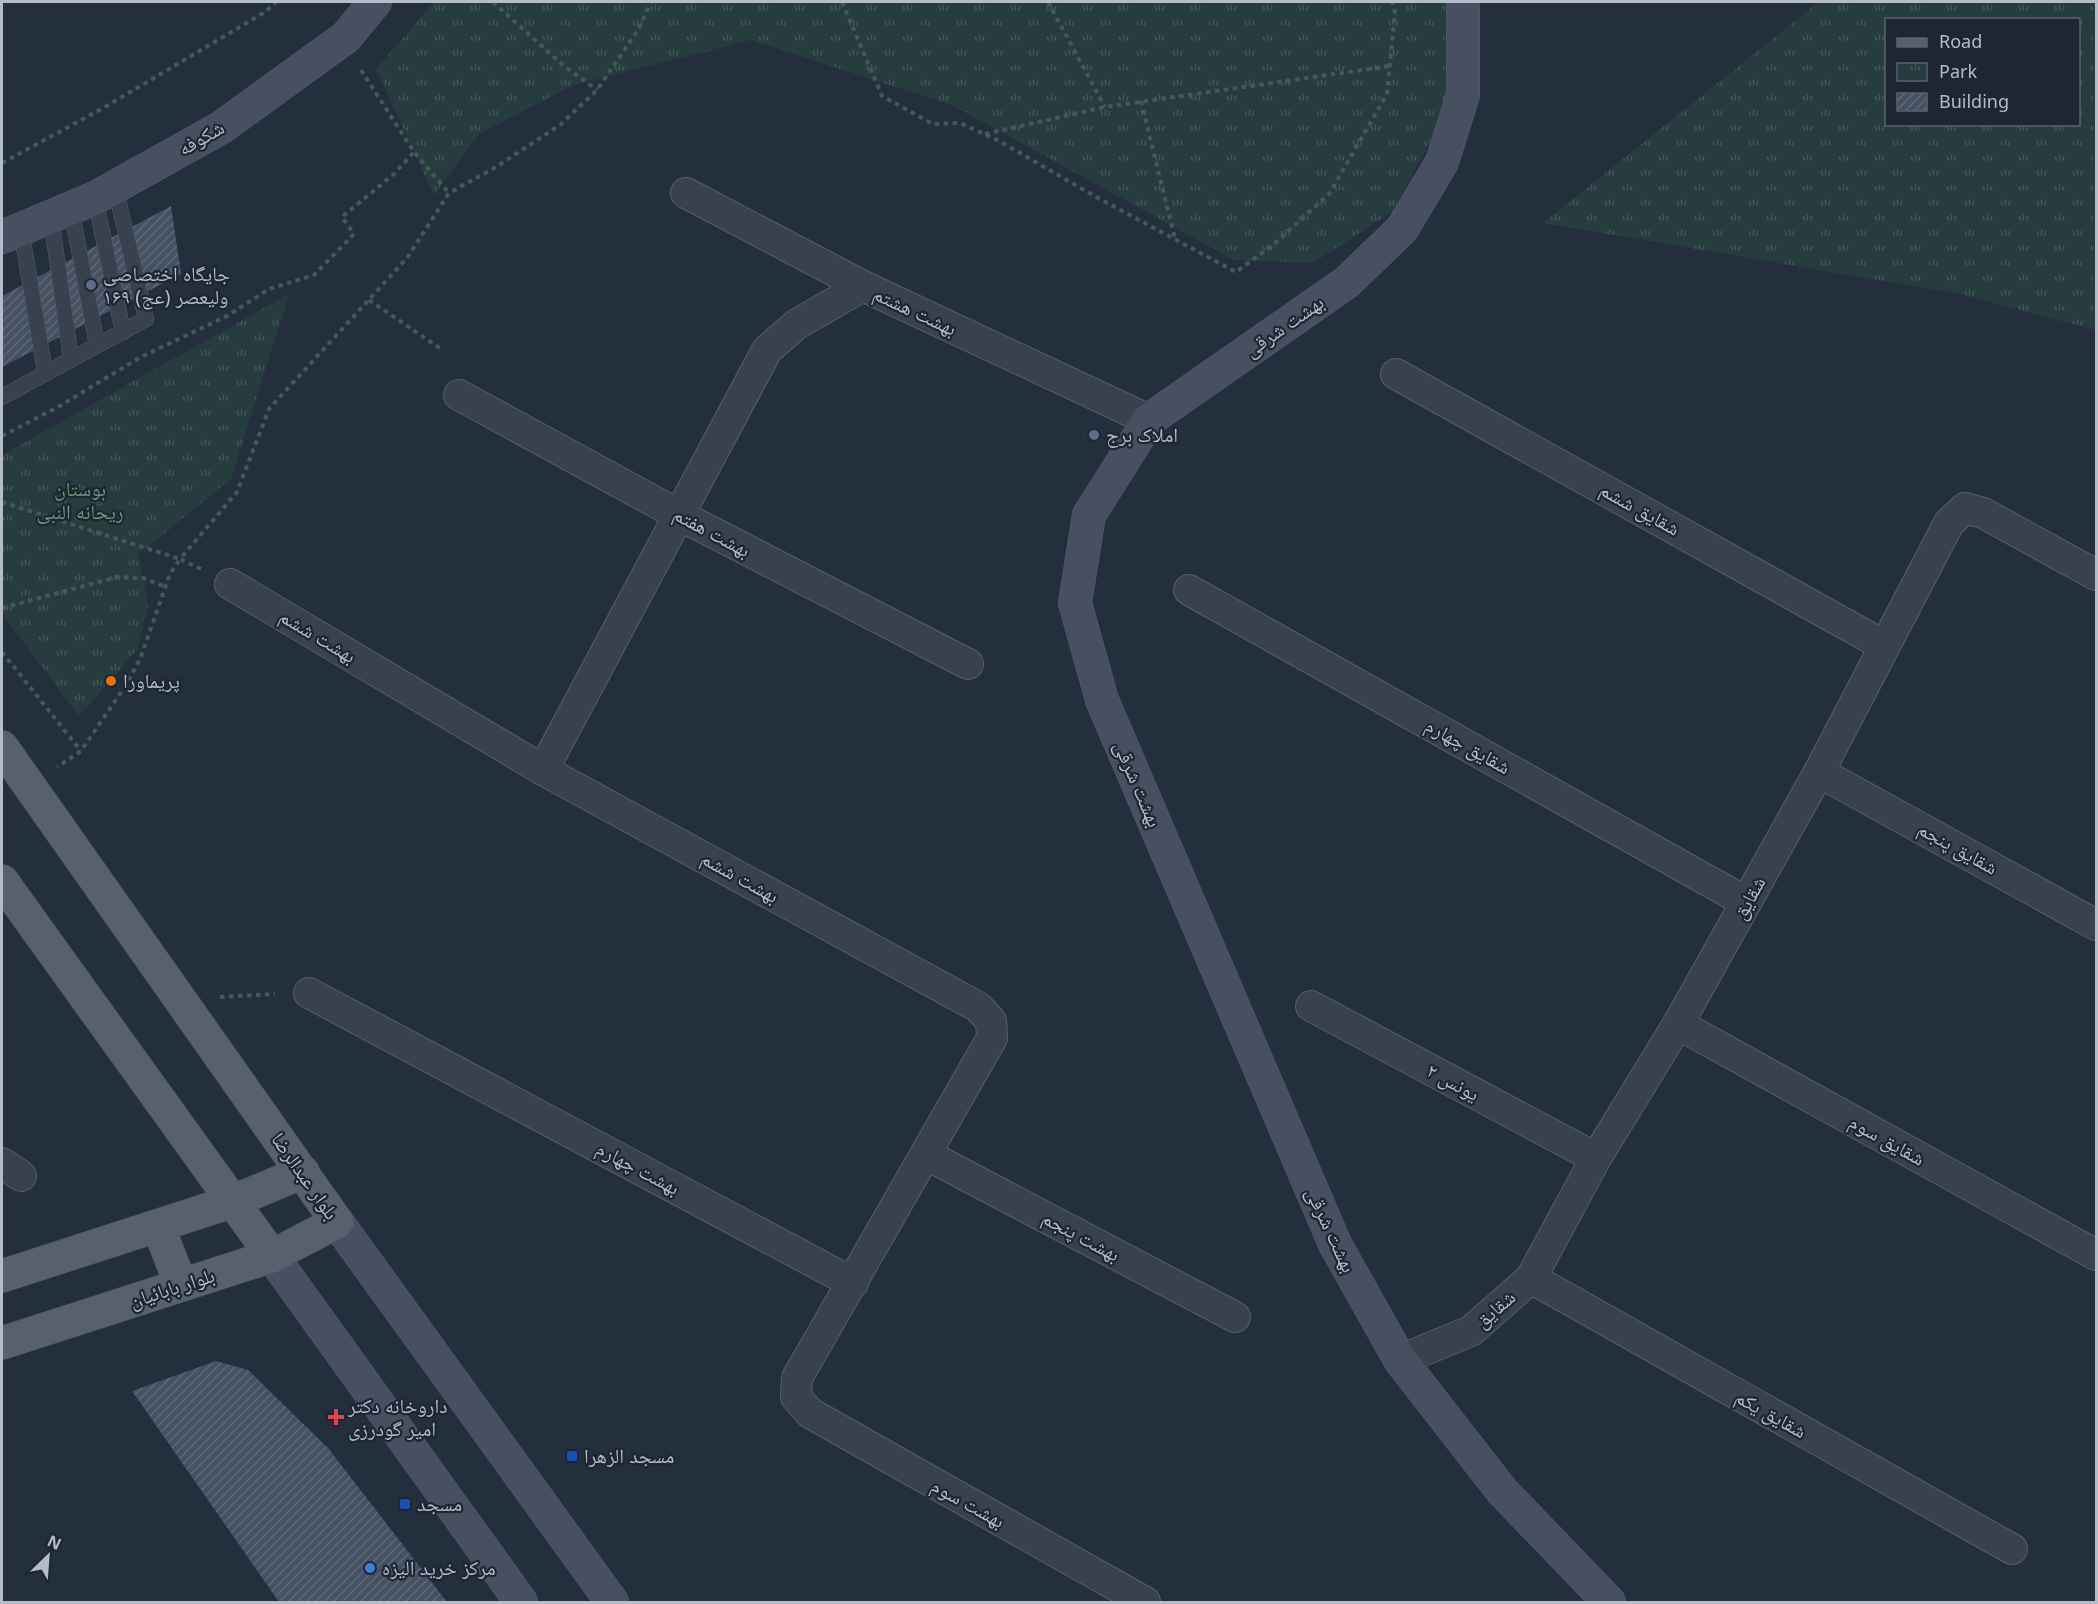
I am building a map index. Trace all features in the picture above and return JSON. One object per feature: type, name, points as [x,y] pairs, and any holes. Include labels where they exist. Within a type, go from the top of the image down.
[{"type":"main road","name":"شکوفه","points":[[11,233],[83,203],[222,127],[346,38],[375,2]]},
{"type":"main road","name":"بهشت شرقی","points":[[1463,2],[1463,95],[1442,162],[1402,229],[1347,282],[1149,420],[1089,515],[1075,603],[1102,700],[1335,1245],[1400,1359],[1502,1491],[1609,1602]]},
{"type":"main road","name":"بلوار عبدالرضا","points":[[2,747],[337,1222],[612,1602]]},
{"type":"main road","points":[[2,881],[521,1602]]},
{"type":"main road","points":[[2,1276],[234,1202],[303,1172]]},
{"type":"main road","name":"بلوار بابائیان","points":[[2,1343],[272,1256],[337,1222]]},
{"type":"main road","points":[[158,1226],[181,1285]]},
{"type":"street","name":"بهشت هشتم","points":[[686,193],[863,286],[1149,420]]},
{"type":"street","points":[[543,770],[681,516],[767,350],[797,324],[863,286]]},
{"type":"street","name":"شقایق ششم","points":[[1396,374],[1883,645]]},
{"type":"street","name":"بهشت هفتم","points":[[459,395],[681,516],[968,664]]},
{"type":"street","name":"شقایق","points":[[1400,1359],[1471,1330],[1531,1278],[1596,1158],[1678,1024],[1819,772],[1883,645],[1949,523],[1965,508],[1983,513],[2097,575]]},
{"type":"street","name":"بهشت ششم","points":[[230,584],[543,770],[978,1007],[991,1021],[992,1038],[853,1283]]},
{"type":"street","name":"شقایق چهارم","points":[[1189,590],[1746,902]]},
{"type":"street","name":"شقایق پنجم","points":[[1819,772],[2097,925]]},
{"type":"street","name":"بهشت چهارم","points":[[309,993],[853,1283]]},
{"type":"street","name":"یونس ۲","points":[[1311,1006],[1596,1158]]},
{"type":"street","name":"شقایق سوم","points":[[1678,1024],[2097,1255]]},
{"type":"street","name":"بهشت پنجم","points":[[927,1155],[1235,1317]]},
{"type":"street","name":"شقایق یکم","points":[[1531,1278],[2012,1549]]},
{"type":"street","name":"بهشت سوم","points":[[853,1283],[797,1378],[796,1397],[810,1413],[1145,1602]]},
{"type":"lane","points":[[83,203],[123,332]]},
{"type":"lane","points":[[2,397],[146,319],[83,203]]},
{"type":"lane","points":[[83,203],[97,345]]},
{"type":"lane","points":[[71,359],[83,203]]},
{"type":"lane","points":[[11,233],[45,372]]},
{"type":"path","points":[[2,163],[105,107],[265,12],[276,2]]},
{"type":"path","points":[[493,2],[564,66],[597,90]]},
{"type":"path","points":[[2,652],[81,751],[140,659],[166,587],[180,559],[237,492],[269,409],[406,258],[449,193],[496,167],[560,125],[597,90],[638,30],[651,2]]},
{"type":"path","points":[[842,2],[882,96],[933,124],[960,123],[984,134],[1236,272],[1274,243],[1329,194],[1387,94],[1395,12],[1392,2]]},
{"type":"path","points":[[1048,2],[1105,107]]},
{"type":"path","points":[[984,134],[1105,107],[1390,66]]},
{"type":"path","points":[[360,68],[414,152],[449,193]]},
{"type":"path","points":[[1141,101],[1175,240]]},
{"type":"path","points":[[2,436],[58,407],[139,358],[227,316],[269,289],[314,275],[354,234],[342,217],[394,174],[414,152]]},
{"type":"path","points":[[369,300],[441,349]]},
{"type":"path","points":[[2,502],[180,559]]},
{"type":"path","points":[[2,608],[69,592],[117,577],[143,578],[166,587]]},
{"type":"path","points":[[180,999],[309,993]]},
{"type":"green space","points":[[434,2],[1463,2],[1449,106],[1393,211],[1313,263],[1234,260],[954,106],[751,40],[573,85],[479,134],[434,195],[376,69]]},
{"type":"green space","points":[[1819,2],[2096,2],[2096,330],[1955,293],[1543,223]]},
{"type":"green space","name":"بوستان ریحانه النبی","points":[[289,294],[231,479],[138,555],[148,605],[137,650],[79,716],[2,614],[2,455]]},
{"type":"building","name":"جایگاه اختصاصی ۱۶۹ ولیعصر (عج)","points":[[171,206],[181,274],[2,367],[2,296]]},
{"type":"building","points":[[216,1361],[248,1370],[328,1448],[447,1602],[279,1602],[132,1391]]},
{"type":"place","name":"جایگاه اختصاصی ۱۶۹ ولیعصر (عج)","points":[[91,285]]},
{"type":"place","name":"املاک برج","points":[[1094,435]]},
{"type":"place","name":"پریماورا","points":[[111,681]]},
{"type":"place","name":"داروخانه دکتر امیر گودرزی","points":[[336,1417]]},
{"type":"place","name":"مسجد الزهرا","points":[[572,1456]]},
{"type":"place","name":"مسجد","points":[[405,1504]]},
{"type":"place","name":"مرکز خرید الیزه","points":[[370,1568]]}]
